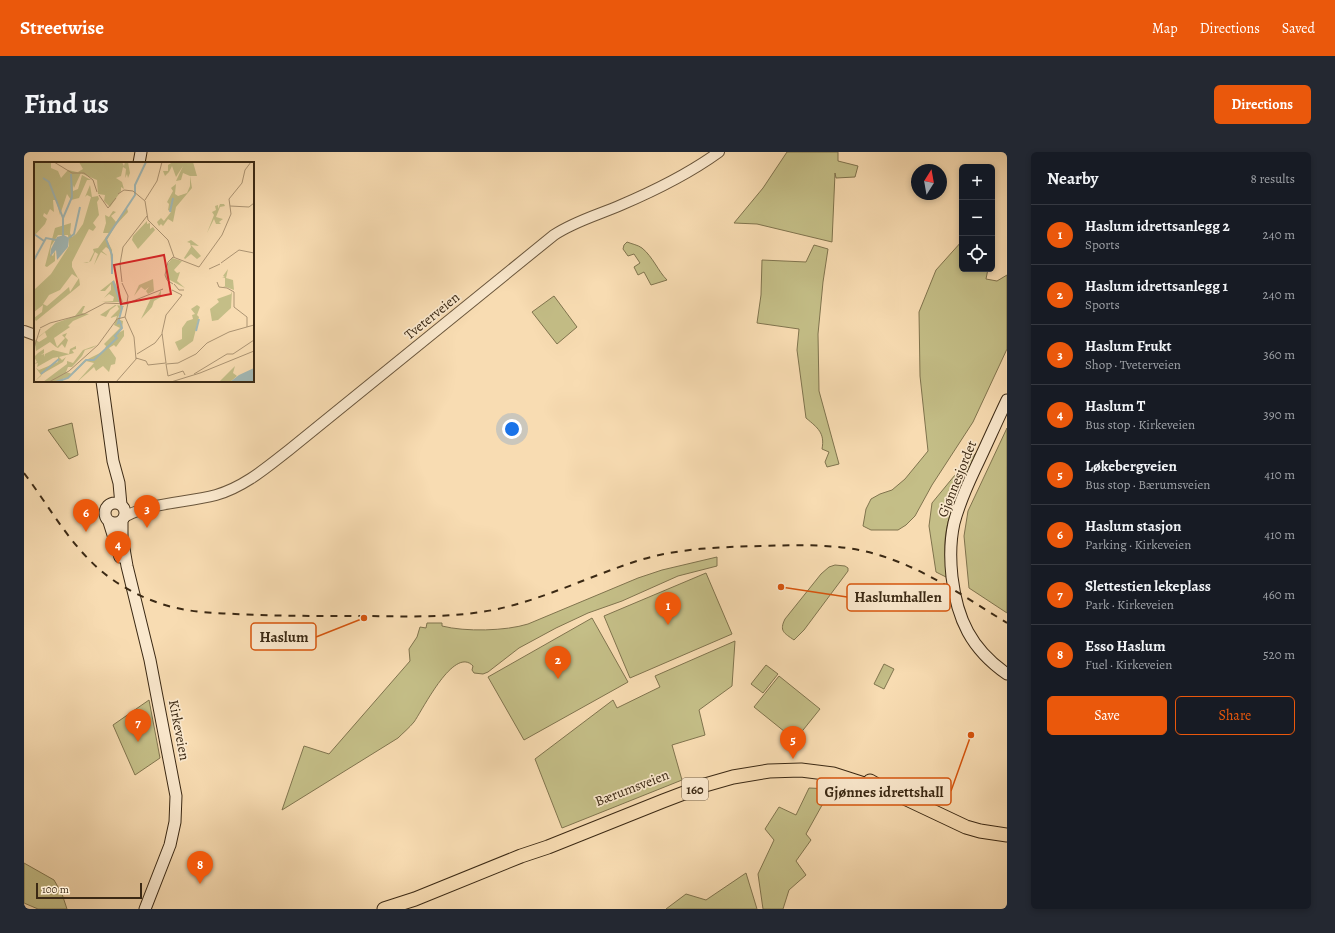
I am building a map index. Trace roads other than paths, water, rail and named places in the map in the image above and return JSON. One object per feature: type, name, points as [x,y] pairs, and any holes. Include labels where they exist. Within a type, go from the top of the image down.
[{"type":"main road","points":[[139,162],[141,152]]},
{"type":"main road","name":"Kirkeveien","points":[[102,382],[123,512],[122,537],[126,566],[150,660],[176,796],[176,818],[173,833],[150,904],[145,909]]},
{"type":"main road","name":"Gjønnesjordet","points":[[1007,400],[967,487],[957,513],[952,532],[950,550],[953,585],[958,609],[964,625],[974,642],[983,653],[1007,674]]},
{"type":"main road","name":"Kirkeveien","points":[[109,505],[114,484],[114,461]]},
{"type":"main road","points":[[116,503],[123,512],[116,523],[108,522],[104,515],[105,510],[109,505],[116,503]]},
{"type":"main road","name":"Kirkeveien","points":[[108,522],[120,557],[126,566]]},
{"type":"main road","name":"Bærumsveien","points":[[384,909],[415,899],[521,856],[546,841],[644,800],[704,779],[744,769],[787,764],[826,767],[850,772],[966,827],[980,831],[1004,832]]},
{"type":"street","name":"Tveterveien","points":[[123,512],[134,512],[167,503],[217,494],[251,479],[289,450],[554,235],[575,222],[639,197],[701,164],[719,152]]},
{"type":"street","points":[[24,331],[34,335]]},
{"type":"railway","points":[[24,473],[64,530],[99,569],[113,580],[139,595],[168,606],[193,611],[294,616],[444,616],[498,609],[534,599],[622,566],[670,553],[716,548],[811,545],[859,550],[899,562],[918,570],[954,590],[1007,623]]},
{"type":"place","name":"Haslum Frukt","points":[[147,528]]},
{"type":"place","name":"Haslum stasjon","points":[[86,532]]},
{"type":"place","name":"Haslum T","points":[[118,564]]},
{"type":"place","name":"Haslumhallen","points":[[781,587]]},
{"type":"place","name":"Haslum","points":[[364,618]]},
{"type":"place","name":"Haslum idrettsanlegg 2","points":[[668,625]]},
{"type":"place","name":"Haslum idrettsanlegg 1","points":[[558,679]]},
{"type":"place","name":"Gjønnes idrettshall","points":[[971,735]]},
{"type":"place","name":"Slettestien lekeplass","points":[[138,742]]},
{"type":"place","name":"Løkebergveien","points":[[793,759]]},
{"type":"place","name":"Esso Haslum","points":[[200,884]]}]
